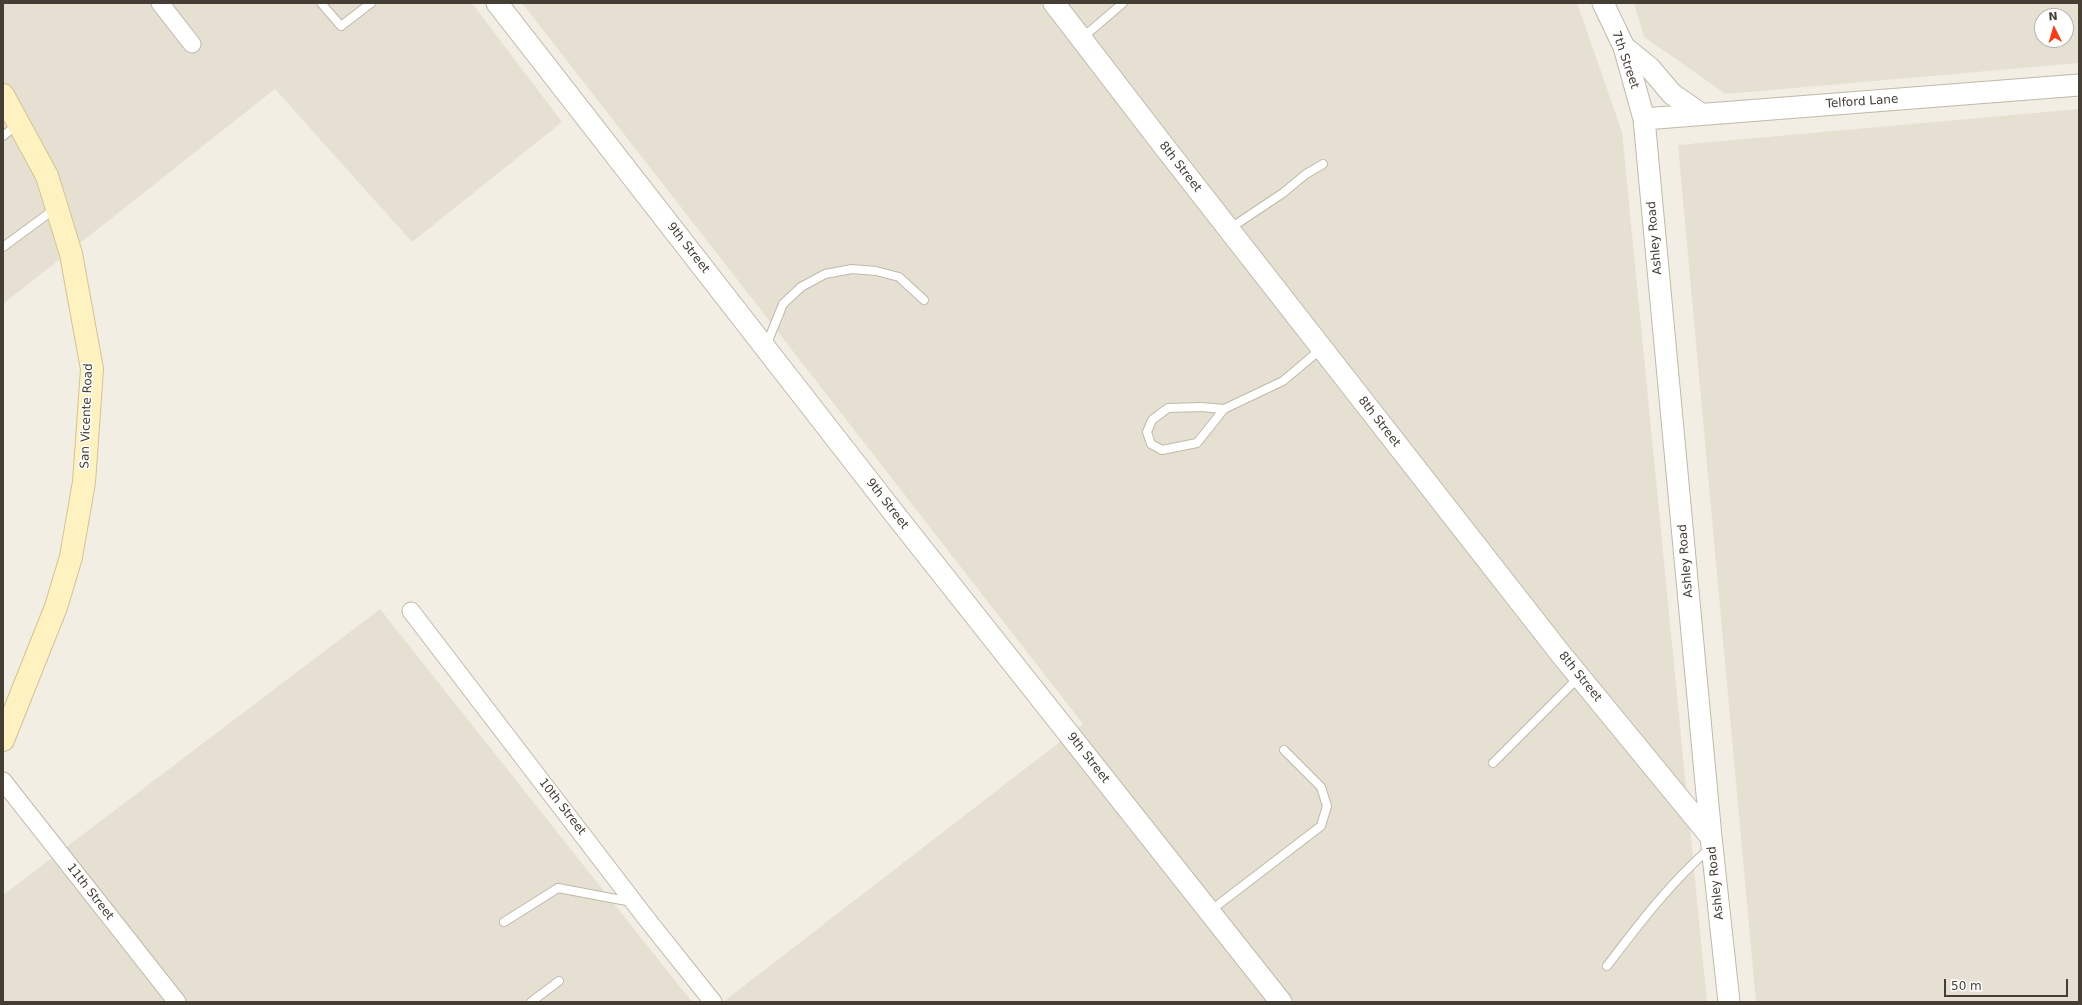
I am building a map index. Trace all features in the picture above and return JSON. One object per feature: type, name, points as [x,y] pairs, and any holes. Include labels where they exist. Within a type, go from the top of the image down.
[{"type":"main road","name":"San Vicente Road","points":[[3,95],[11,130],[46,176],[71,254],[92,370],[84,482],[71,557],[56,607],[3,740]]},
{"type":"street","points":[[160,3],[192,44]]},
{"type":"street","name":"9th Street","points":[[497,3],[765,348],[1280,1002]]},
{"type":"street","name":"8th Street","points":[[1054,3],[1321,348],[1711,842]]},
{"type":"street","name":"7th Street","points":[[1603,3],[1624,48],[1644,119]]},
{"type":"street","points":[[1624,48],[1650,68],[1672,94],[1701,114]]},
{"type":"street","name":"Telford Lane","points":[[1644,119],[2079,85]]},
{"type":"street","name":"Ashley Road","points":[[1644,119],[1711,842],[1729,1002]]},
{"type":"street","name":"10th Street","points":[[411,611],[635,903],[713,1002]]},
{"type":"street","name":"11th Street","points":[[3,781],[177,1002]]},
{"type":"lane","points":[[321,3],[341,26],[370,3]]},
{"type":"lane","points":[[1082,38],[1123,3]]},
{"type":"lane","points":[[1228,229],[1283,193],[1306,174],[1323,164]]},
{"type":"lane","points":[[3,247],[56,207]]},
{"type":"lane","points":[[765,348],[783,304],[801,287],[825,274],[852,269],[899,277],[924,300]]},
{"type":"lane","points":[[1224,409],[1201,407],[1168,408],[1152,420],[1147,432],[1151,444],[1162,450],[1197,443],[1224,409],[1283,381],[1321,348]]},
{"type":"lane","points":[[1493,763],[1580,676]]},
{"type":"lane","points":[[1209,912],[1321,826],[1327,806],[1321,787],[1284,750]]},
{"type":"lane","points":[[1607,966],[1681,874],[1711,842]]},
{"type":"lane","points":[[504,922],[558,888],[635,903]]},
{"type":"lane","points":[[531,1002],[559,982]]},
{"type":"shaded area","points":[[3,3],[472,3],[562,122],[412,242],[275,89],[3,304]]},
{"type":"shaded area","points":[[522,3],[1577,3],[1622,132],[1707,1002],[723,1002],[1083,724]]},
{"type":"shaded area","points":[[1634,3],[2079,3],[2079,63],[1726,94],[1644,37]]},
{"type":"shaded area","points":[[2079,109],[2079,1002],[1756,1002],[1678,145]]},
{"type":"shaded area","points":[[380,609],[692,1002],[3,1002],[3,895]]}]
